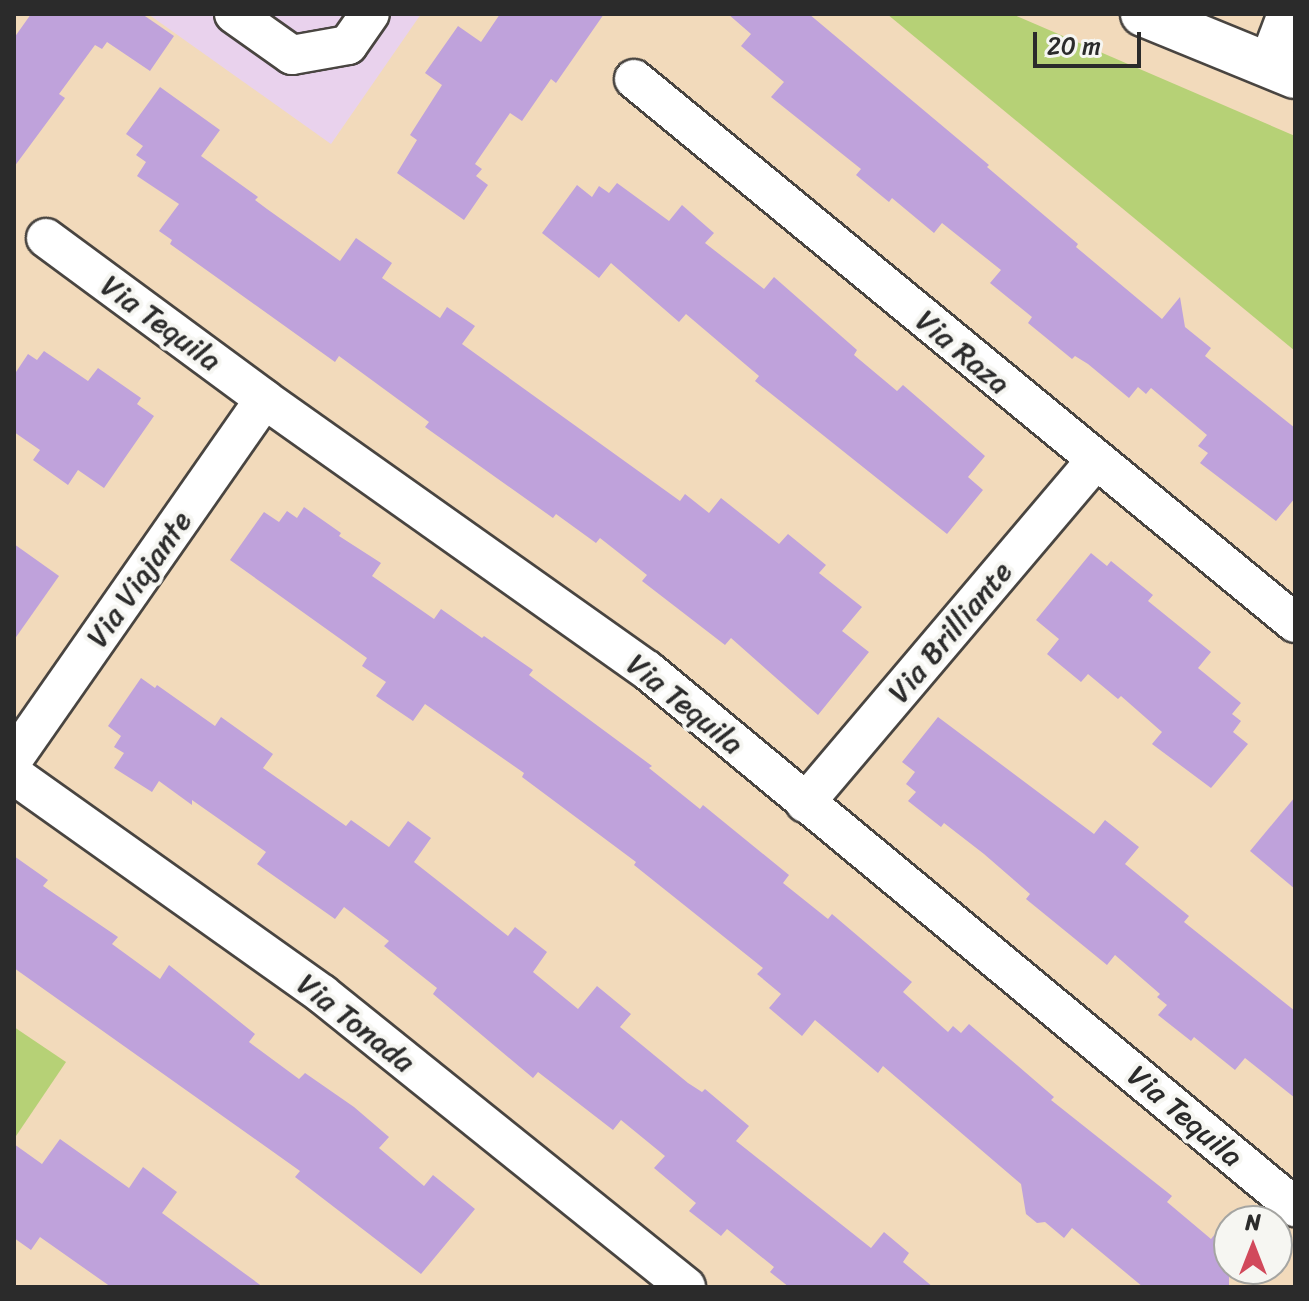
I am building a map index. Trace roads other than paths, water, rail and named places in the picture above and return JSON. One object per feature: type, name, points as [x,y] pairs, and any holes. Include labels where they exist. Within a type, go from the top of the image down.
[{"type":"main road","points":[[1143,14],[1282,70]]},
{"type":"street","points":[[234,14],[292,55],[348,45],[370,14]]},
{"type":"street","points":[[1282,70],[1287,14]]},
{"type":"street","name":"Via Raza","points":[[634,79],[1295,623]]},
{"type":"street","name":"Via Tequila","points":[[46,238],[264,399],[647,670],[1295,1207]]},
{"type":"street","name":"Via Viajante","points":[[14,758],[264,399]]},
{"type":"street","name":"Via Brilliante","points":[[805,803],[1095,461]]},
{"type":"street","name":"Via Tonada","points":[[14,775],[322,994],[686,1287]]}]
